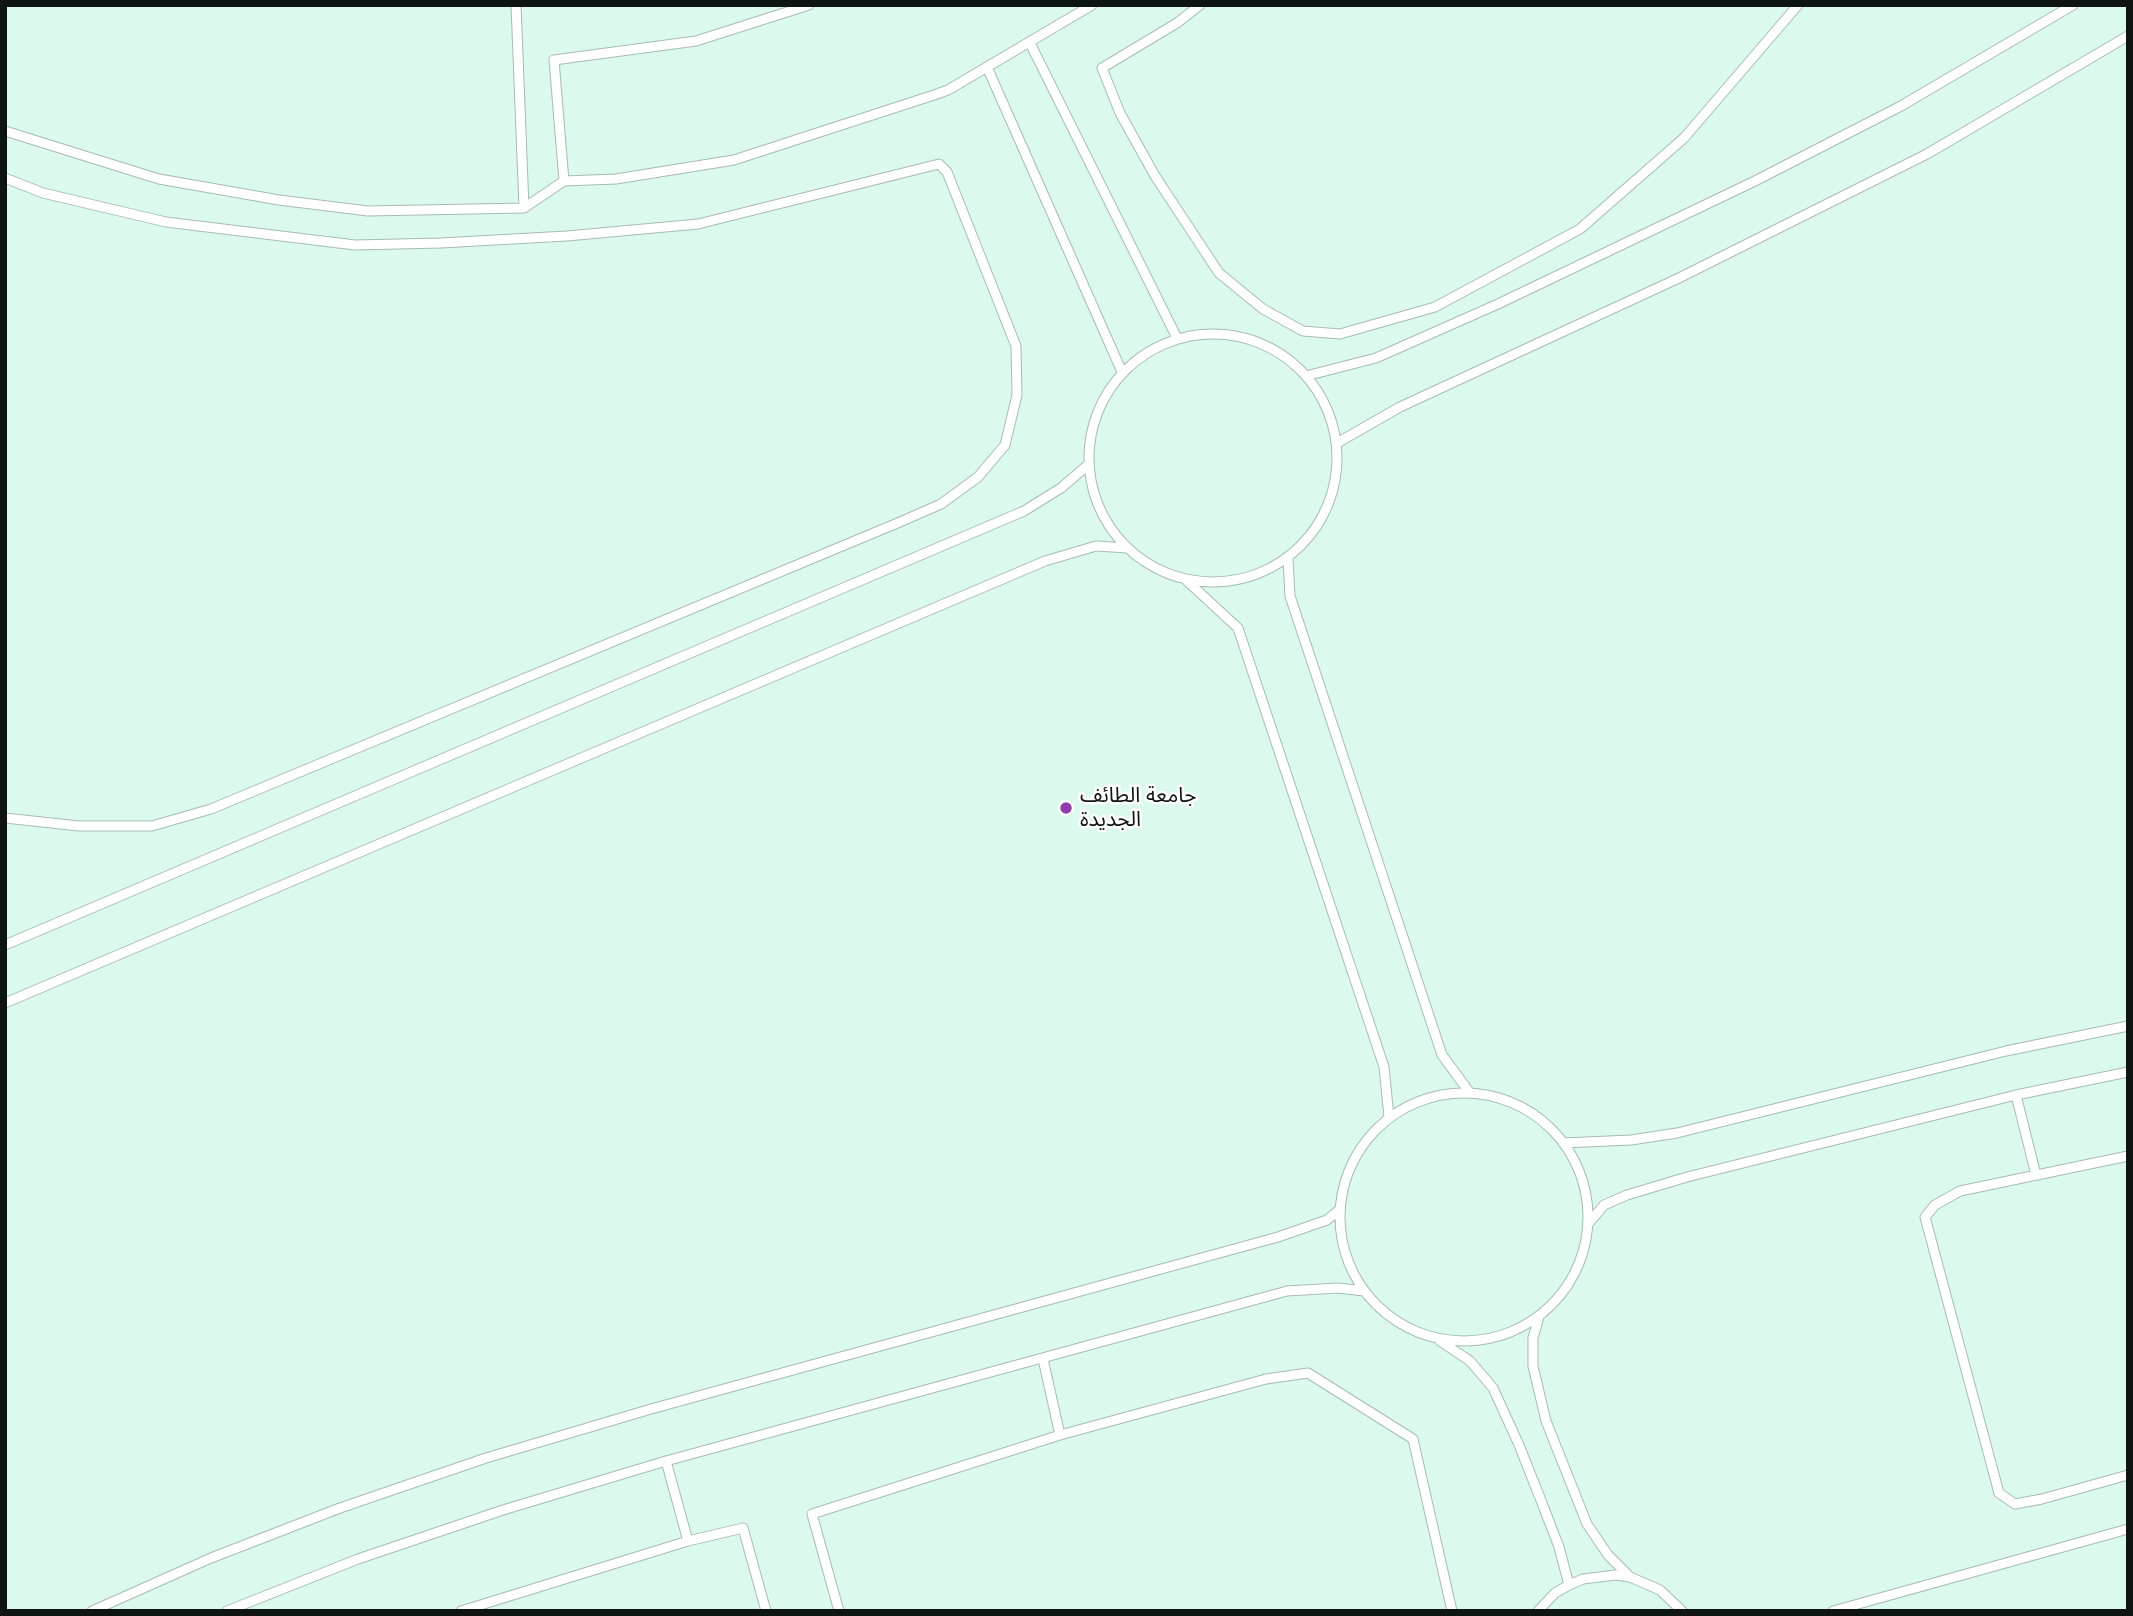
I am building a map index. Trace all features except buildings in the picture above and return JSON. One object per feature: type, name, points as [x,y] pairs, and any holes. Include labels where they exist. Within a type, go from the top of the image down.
[{"type":"lane","points":[[516,5],[524,208]]},
{"type":"lane","points":[[564,181],[554,60],[696,41],[809,5]]},
{"type":"lane","points":[[5,131],[159,179],[279,200],[368,211],[524,208],[564,181],[616,179],[734,160],[948,90],[1092,5]]},
{"type":"lane","points":[[1200,5],[1177,23],[1102,68],[1119,113],[1155,176],[1219,272],[1263,309],[1303,331],[1340,334],[1435,307],[1580,229],[1684,138],[1798,5]]},
{"type":"lane","points":[[1306,376],[1376,358],[1498,304],[1755,181],[1900,106],[2073,5]]},
{"type":"lane","points":[[1337,443],[1400,407],[1692,272],[1927,154],[2128,36]]},
{"type":"lane","points":[[1030,43],[1177,338]]},
{"type":"lane","points":[[987,67],[1122,372]]},
{"type":"lane","points":[[5,178],[43,192],[166,222],[355,245],[567,236],[698,224],[939,164],[947,172],[1016,346],[1017,395],[1005,445],[978,477],[942,504],[900,522],[211,809],[152,825],[79,826],[5,818]]},
{"type":"lane","points":[[1209,333],[1241,336],[1281,353],[1306,376],[1324,401],[1332,422],[1337,443],[1337,465],[1328,507],[1304,543],[1288,558],[1249,577],[1207,582],[1164,572],[1145,562],[1128,548],[1102,513],[1094,494],[1089,464],[1092,429],[1098,408],[1122,372],[1156,346],[1177,338],[1209,333]]},
{"type":"lane","points":[[5,945],[1024,512],[1061,488],[1089,464]]},
{"type":"lane","points":[[5,1003],[1045,561],[1096,546],[1128,548]]},
{"type":"lane","points":[[1288,558],[1290,596],[1442,1055],[1470,1093]]},
{"type":"lane","points":[[1185,579],[1238,628],[1384,1068],[1389,1117]]},
{"type":"lane","points":[[1563,1143],[1676,1133],[2006,1051],[2128,1026]]},
{"type":"lane","points":[[1588,1224],[1605,1205],[1627,1195],[1688,1177],[2016,1095],[2128,1072]]},
{"type":"lane","points":[[1449,1093],[1470,1093],[1492,1096],[1532,1113],[1549,1126],[1575,1161],[1583,1181],[1588,1224],[1585,1246],[1578,1266],[1555,1303],[1520,1329],[1500,1337],[1457,1342],[1415,1332],[1379,1308],[1364,1292],[1345,1253],[1339,1210],[1343,1188],[1354,1158],[1373,1132],[1389,1117],[1407,1105],[1427,1098],[1449,1093]]},
{"type":"lane","points":[[2016,1095],[2036,1175]]},
{"type":"lane","points":[[2128,1156],[1960,1191],[1935,1205],[1925,1217],[1999,1493],[2015,1504],[2128,1475]]},
{"type":"lane","points":[[92,1611],[211,1558],[340,1508],[486,1458],[651,1409],[1278,1237],[1327,1220],[1339,1210]]},
{"type":"lane","points":[[227,1611],[358,1559],[503,1510],[666,1461],[1287,1291],[1338,1288],[1364,1292]]},
{"type":"lane","points":[[1539,1317],[1533,1338],[1533,1366],[1546,1421],[1587,1524],[1608,1555],[1630,1577],[1660,1590],[1682,1611]]},
{"type":"lane","points":[[1436,1338],[1471,1361],[1493,1388],[1519,1445],[1559,1547],[1569,1585]]},
{"type":"lane","points":[[1043,1359],[1060,1435]]},
{"type":"lane","points":[[839,1611],[812,1514],[1060,1435],[1266,1379],[1308,1373],[1413,1439],[1452,1611]]},
{"type":"lane","points":[[666,1461],[688,1541]]},
{"type":"lane","points":[[461,1611],[688,1541],[743,1528],[766,1611]]},
{"type":"lane","points":[[1833,1611],[2128,1529]]},
{"type":"lane","points":[[1538,1611],[1555,1593],[1569,1585],[1599,1576],[1630,1577]]},
{"type":"shaded area","name":"جامعة الطائف الجديدة","points":[[5,5],[2128,5],[2128,1611],[5,1611]]},
{"type":"place","name":"جامعة الطائف الجديدة","points":[[1066,808]]}]
